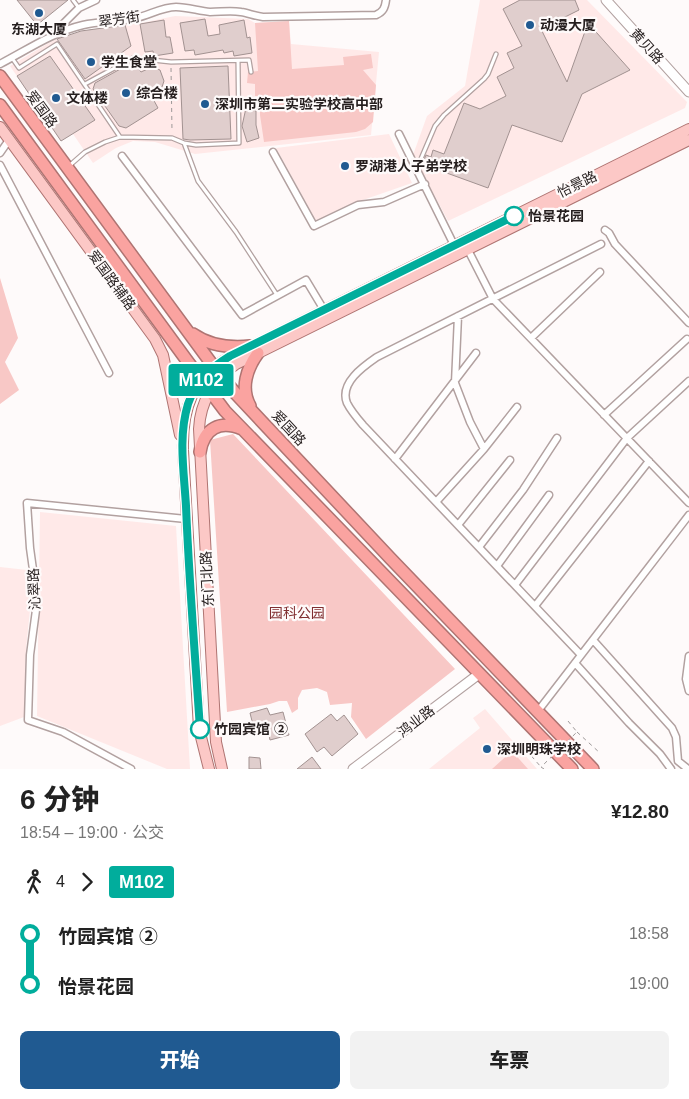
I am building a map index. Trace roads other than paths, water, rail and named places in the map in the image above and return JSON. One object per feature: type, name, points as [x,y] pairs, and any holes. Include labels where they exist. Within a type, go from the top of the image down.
[{"type":"highway","name":"爱国路","points":[[0,76],[218,372],[391,559],[593,769]]},
{"type":"highway","points":[[0,105],[225,411],[572,769]]},
{"type":"highway","points":[[186,328],[198,338],[212,344],[254,350],[245,383],[248,402],[253,412]]},
{"type":"highway","points":[[200,452],[204,438],[214,428],[228,425],[243,429]]},
{"type":"main road","name":"爱国路辅路","points":[[0,127],[160,347],[166,365],[183,450]]},
{"type":"main road","name":"怡景路","points":[[254,350],[324,310],[689,129]]},
{"type":"main road","name":"怡景路","points":[[210,391],[218,372],[230,356],[254,350],[468,250],[689,140]]},
{"type":"main road","name":"怡景路","points":[[201,380],[218,372]]},
{"type":"main road","name":"东门北路","points":[[201,380],[187,408],[183,429],[183,450],[200,729],[209,769]]},
{"type":"main road","name":"东门北路","points":[[210,391],[201,408],[199,418],[200,452],[216,742],[222,769]]},
{"type":"street","points":[[50,36],[79,8],[96,0]]},
{"type":"street","name":"翠芳街","points":[[0,64],[50,36],[81,26],[103,21],[128,20],[177,7],[212,12],[224,10],[243,12],[252,16],[263,17],[376,15],[381,13],[386,0]]},
{"type":"street","name":"黄贝路","points":[[606,0],[689,92]]},
{"type":"street","points":[[399,134],[454,245]]},
{"type":"street","points":[[0,154],[9,140]]},
{"type":"street","points":[[273,152],[314,226],[358,205],[384,202],[425,184]]},
{"type":"street","points":[[122,156],[242,315],[306,280],[324,310]]},
{"type":"street","points":[[0,165],[109,373]]},
{"type":"street","points":[[605,230],[609,233],[615,244],[689,323]]},
{"type":"street","points":[[581,655],[363,425],[346,401],[345,394],[351,379],[359,370],[377,357],[602,244]]},
{"type":"street","points":[[468,250],[492,299],[689,503]]},
{"type":"street","points":[[530,338],[600,272]]},
{"type":"street","points":[[458,316],[455,382],[470,422],[484,449]]},
{"type":"street","points":[[604,415],[687,339]]},
{"type":"street","points":[[395,459],[476,353]]},
{"type":"street","points":[[515,585],[627,438],[689,381]]},
{"type":"street","points":[[436,502],[484,449],[517,407]]},
{"type":"street","points":[[479,547],[523,490],[557,438]]},
{"type":"street","points":[[458,525],[510,460]]},
{"type":"street","points":[[535,606],[649,461]]},
{"type":"street","points":[[497,566],[549,495]]},
{"type":"street","name":"沁翠路","points":[[131,769],[64,732],[28,720],[30,655],[36,610],[27,503],[186,519]]},
{"type":"street","points":[[538,711],[689,515]]},
{"type":"street","points":[[575,663],[660,754],[671,769],[678,761],[676,737],[672,728],[592,640]]},
{"type":"street","points":[[689,656],[686,679],[689,691]]},
{"type":"street","name":"鸿业路","points":[[353,769],[479,674]]},
{"type":"street","points":[[678,761],[688,769]]},
{"type":"lane","points":[[73,0],[79,8]]},
{"type":"lane","points":[[12,58],[20,68],[57,44],[120,136]]},
{"type":"lane","points":[[417,168],[435,126],[444,115],[484,79],[496,54]]},
{"type":"lane","points":[[84,84],[133,58],[171,62],[248,60],[251,72]]},
{"type":"lane","points":[[66,168],[85,152],[120,136],[172,138],[196,145],[240,143],[238,60]]},
{"type":"lane","points":[[238,102],[260,106]]},
{"type":"lane","points":[[184,143],[198,182],[236,232],[277,296]]},
{"type":"place","name":"东湖大厦","points":[[39,13]]},
{"type":"place","name":"动漫大厦","points":[[530,25]]},
{"type":"place","name":"学生食堂","points":[[91,62]]},
{"type":"place","name":"综合楼","points":[[126,93]]},
{"type":"place","name":"文体楼","points":[[56,98]]},
{"type":"place","name":"深圳市第二实验学校高中部","points":[[205,104]]},
{"type":"place","name":"罗湖港人子弟学校","points":[[345,166]]},
{"type":"place","name":"怡景花园","points":[[514,216]]},
{"type":"place","name":"竹园宾馆 ②","points":[[200,729]]},
{"type":"place","name":"深圳明珠学校","points":[[487,749]]},
{"type":"park label","name":"园科公园","points":[[297,613]]}]
